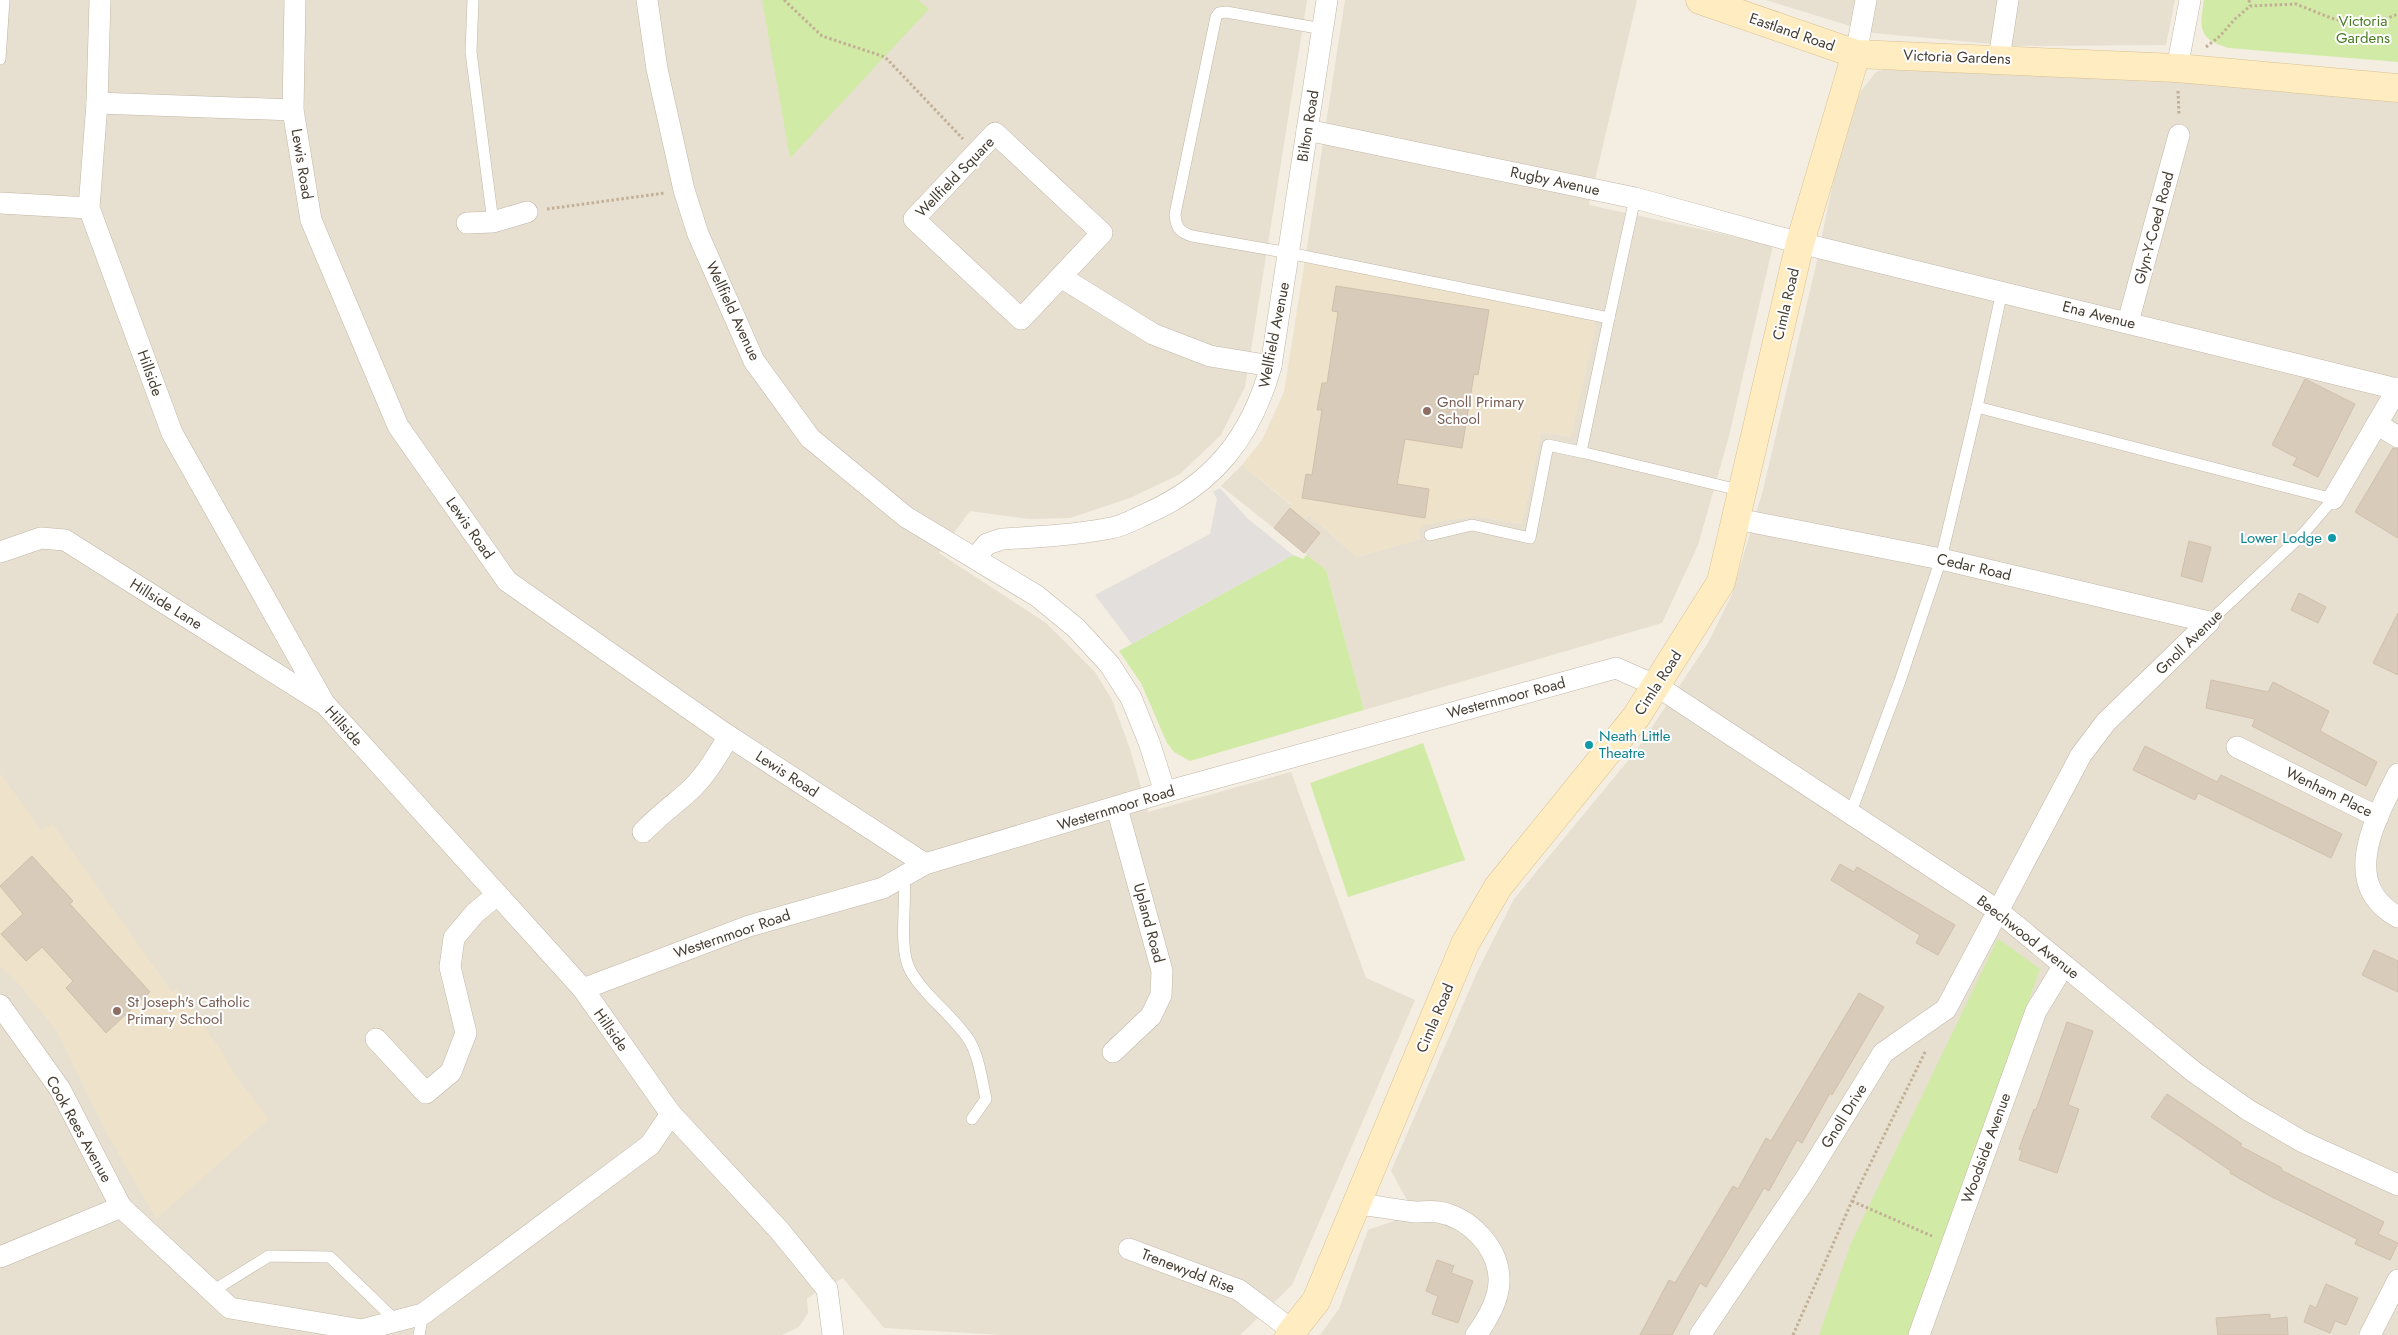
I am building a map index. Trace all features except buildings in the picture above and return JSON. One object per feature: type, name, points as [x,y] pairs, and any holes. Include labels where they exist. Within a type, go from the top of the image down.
[{"type":"main road","name":"Eastland Road","points":[[1700,0],[1856,54]]},
{"type":"main road","name":"Victoria Gardens","points":[[1856,54],[2177,68],[2398,88]]},
{"type":"main road","name":"Cimla Road","points":[[1291,1333],[1316,1301],[1465,944],[1498,886],[1636,717],[1721,582],[1800,243],[1856,54]]},
{"type":"street","name":"Hillside","points":[[100,0],[97,103],[89,208],[172,433],[324,703],[583,989],[671,1114],[779,1230],[827,1289],[833,1335]]},
{"type":"street","name":"Lewis Road","points":[[294,0],[293,110],[311,220],[398,426],[508,581],[729,736],[925,864]]},
{"type":"street","name":"Wellfield Avenue","points":[[647,0],[657,69],[687,199],[698,234],[754,361],[810,438],[906,517],[1037,596],[1076,628],[1110,665],[1131,698],[1149,742],[1164,792]]},
{"type":"street","name":"Bilton Road","points":[[1289,253],[1327,0]]},
{"type":"street","points":[[1856,54],[1866,0]]},
{"type":"street","points":[[1999,59],[2008,0]]},
{"type":"street","points":[[2177,68],[2190,0]]},
{"type":"street","points":[[97,103],[293,110]]},
{"type":"street","name":"Rugby Avenue","points":[[1307,130],[1636,198],[1800,243]]},
{"type":"street","name":"Wellfield Square","points":[[995,133],[1102,233],[1061,277],[1021,320],[914,219],[995,133]]},
{"type":"street","name":"Glyn-Y-Coed Road","points":[[2128,322],[2179,135]]},
{"type":"street","points":[[0,203],[89,208]]},
{"type":"street","points":[[467,223],[493,222],[527,212]]},
{"type":"street","name":"Ena Avenue","points":[[1800,243],[2398,388]]},
{"type":"street","name":"Wellfield Avenue","points":[[975,558],[987,544],[1002,540],[1113,528],[1158,509],[1196,486],[1226,457],[1247,429],[1263,394],[1271,366],[1289,253]]},
{"type":"street","points":[[1061,277],[1153,334],[1210,356],[1271,366]]},
{"type":"street","name":"Gnoll Avenue","points":[[2333,499],[2398,388]]},
{"type":"street","points":[[2376,424],[2398,437]]},
{"type":"street","name":"Cedar Road","points":[[1737,519],[1941,560],[2209,622]]},
{"type":"street","name":"Hillside Lane","points":[[0,552],[41,538],[65,540],[324,703]]},
{"type":"street","name":"Gnoll Avenue","points":[[1997,910],[2081,755],[2106,722],[2209,622]]},
{"type":"street","name":"Westernmoor Road","points":[[583,989],[749,926],[883,888],[925,864],[1117,808],[1164,792],[1616,668],[1657,686]]},
{"type":"street","name":"Beechwood Avenue","points":[[1657,686],[1997,910],[2194,1072],[2248,1110],[2303,1142],[2398,1185]]},
{"type":"street","points":[[643,832],[663,811],[688,792],[715,761],[729,736]]},
{"type":"street","name":"Wenham Place","points":[[2237,747],[2378,817],[2396,782]]},
{"type":"street","name":"Upland Road","points":[[1113,1052],[1151,1016],[1161,995],[1162,971],[1117,808]]},
{"type":"street","points":[[2378,817],[2366,851],[2365,870],[2371,890],[2377,899],[2398,917]]},
{"type":"street","points":[[376,1039],[426,1093],[451,1072],[466,1034],[450,967],[454,938],[475,913],[498,895]]},
{"type":"street","name":"Gnoll Drive","points":[[1700,1335],[1806,1178],[1883,1053],[1946,1009],[1997,910]]},
{"type":"street","name":"Woodside Avenue","points":[[1919,1335],[2036,1011],[2064,965]]},
{"type":"street","name":"Cook Rees Avenue","points":[[0,1005],[60,1090],[121,1207],[230,1308],[362,1330],[396,1321],[421,1325]]},
{"type":"street","points":[[421,1325],[650,1145],[671,1114]]},
{"type":"street","points":[[1358,1204],[1414,1212],[1438,1212],[1461,1220],[1480,1235],[1494,1256],[1499,1279],[1494,1302],[1476,1335]]},
{"type":"street","points":[[0,1257],[121,1207]]},
{"type":"street","name":"Trenewydd Rise","points":[[1129,1249],[1240,1290],[1291,1333]]},
{"type":"street","points":[[2370,1335],[2398,1280]]},
{"type":"lane","points":[[0,59],[4,0]]},
{"type":"lane","points":[[473,0],[471,52],[493,222]]},
{"type":"lane","points":[[1323,29],[1226,12],[1219,13],[1208,53],[1175,214],[1176,224],[1181,232],[1192,236],[1289,253],[1609,318]]},
{"type":"lane","points":[[1581,452],[1636,198]]},
{"type":"lane","points":[[1850,812],[1900,681],[1941,560],[1978,406],[2002,291]]},
{"type":"lane","points":[[1978,406],[2333,499]]},
{"type":"lane","points":[[1430,535],[1472,525],[1530,538],[1548,445],[1743,491]]},
{"type":"lane","name":"Gnoll Avenue","points":[[2209,622],[2303,534],[2333,499]]},
{"type":"lane","points":[[904,876],[906,894],[904,944],[910,970],[932,999],[970,1041],[986,1099],[972,1119]]},
{"type":"lane","points":[[212,1292],[269,1256],[330,1257],[396,1321]]},
{"type":"path","points":[[784,0],[822,36],[885,57],[976,153]]},
{"type":"path","points":[[2249,0],[2250,6]]},
{"type":"path","points":[[2179,135],[2177,68],[2220,36],[2250,6],[2296,4],[2359,26],[2373,24],[2398,14]]},
{"type":"path","points":[[527,212],[653,194]]},
{"type":"path","points":[[1793,1335],[1852,1201],[1929,1044]]},
{"type":"path","points":[[1852,1201],[1951,1245]]},
{"type":"shaded area","points":[[0,0],[1307,0],[1245,387],[1221,435],[1180,474],[1130,498],[1070,518],[1029,519],[970,511],[939,553],[1046,623],[1095,672],[1112,700],[1130,749],[1148,812],[1291,772],[1366,978],[1415,1000],[1292,1285],[1240,1335],[1003,1335],[884,1328],[843,1278],[807,1298],[808,1313],[799,1327],[782,1335],[0,1335]]},
{"type":"shaded area","points":[[1345,0],[1637,0],[1589,205],[1773,245],[1729,436],[1698,545],[1662,623],[1364,710],[1326,570],[1221,486],[1242,465],[1291,505],[1305,520],[1309,515],[1357,557],[1420,539],[1418,531],[1422,525],[1473,516],[1522,524],[1541,432],[1571,437],[1305,260]]},
{"type":"shaded area","points":[[1766,0],[2175,0],[2166,45],[2015,46],[1873,33]]},
{"type":"shaded area","points":[[1891,68],[2161,78],[2398,100],[2398,1335],[1320,1335],[1339,1309],[1368,1230],[1394,1221],[1407,1200],[1391,1171],[1478,970],[1514,899],[1636,751],[1708,643],[1732,594],[1763,490],[1816,265],[1844,129],[1861,91],[1876,72]]},
{"type":"shaded area","name":"Gnoll Primary School","points":[[1305,260],[1593,320],[1596,327],[1571,437],[1541,432],[1522,524],[1473,516],[1423,525],[1418,531],[1420,539],[1357,557],[1309,515],[1305,520],[1290,507],[1291,504],[1242,465],[1262,440],[1284,392]]},
{"type":"shaded area","points":[[1220,488],[1247,518],[1293,555],[1132,644],[1095,595],[1210,534],[1217,499],[1213,492]]},
{"type":"shaded area","name":"St Joseph's Catholic Primary School","points":[[0,773],[41,830],[53,824],[172,992],[177,988],[220,1049],[237,1078],[269,1119],[156,1219],[105,1130],[56,1030],[15,980],[0,966]]},
{"type":"green space","points":[[762,0],[918,0],[929,9],[790,158]]},
{"type":"green space","name":"Victoria Gardens","points":[[2204,0],[2398,0],[2398,62],[2229,48],[2219,45],[2203,32]]},
{"type":"green space","points":[[1293,555],[1303,559],[1307,555],[1326,570],[1364,710],[1190,761],[1174,752],[1167,743],[1141,683],[1119,651]]},
{"type":"green space","points":[[1423,743],[1465,860],[1348,897],[1310,783]]},
{"type":"green space","points":[[1997,940],[2000,940],[2039,968],[2039,972],[1908,1335],[1819,1335],[1851,1243]]},
{"type":"place","name":"Gnoll Primary School","points":[[1427,411]]},
{"type":"place","name":"Lower Lodge","points":[[2332,538]]},
{"type":"place","name":"Neath Little Theatre","points":[[1589,745]]},
{"type":"place","name":"St Joseph's Catholic Primary School","points":[[117,1011]]}]
